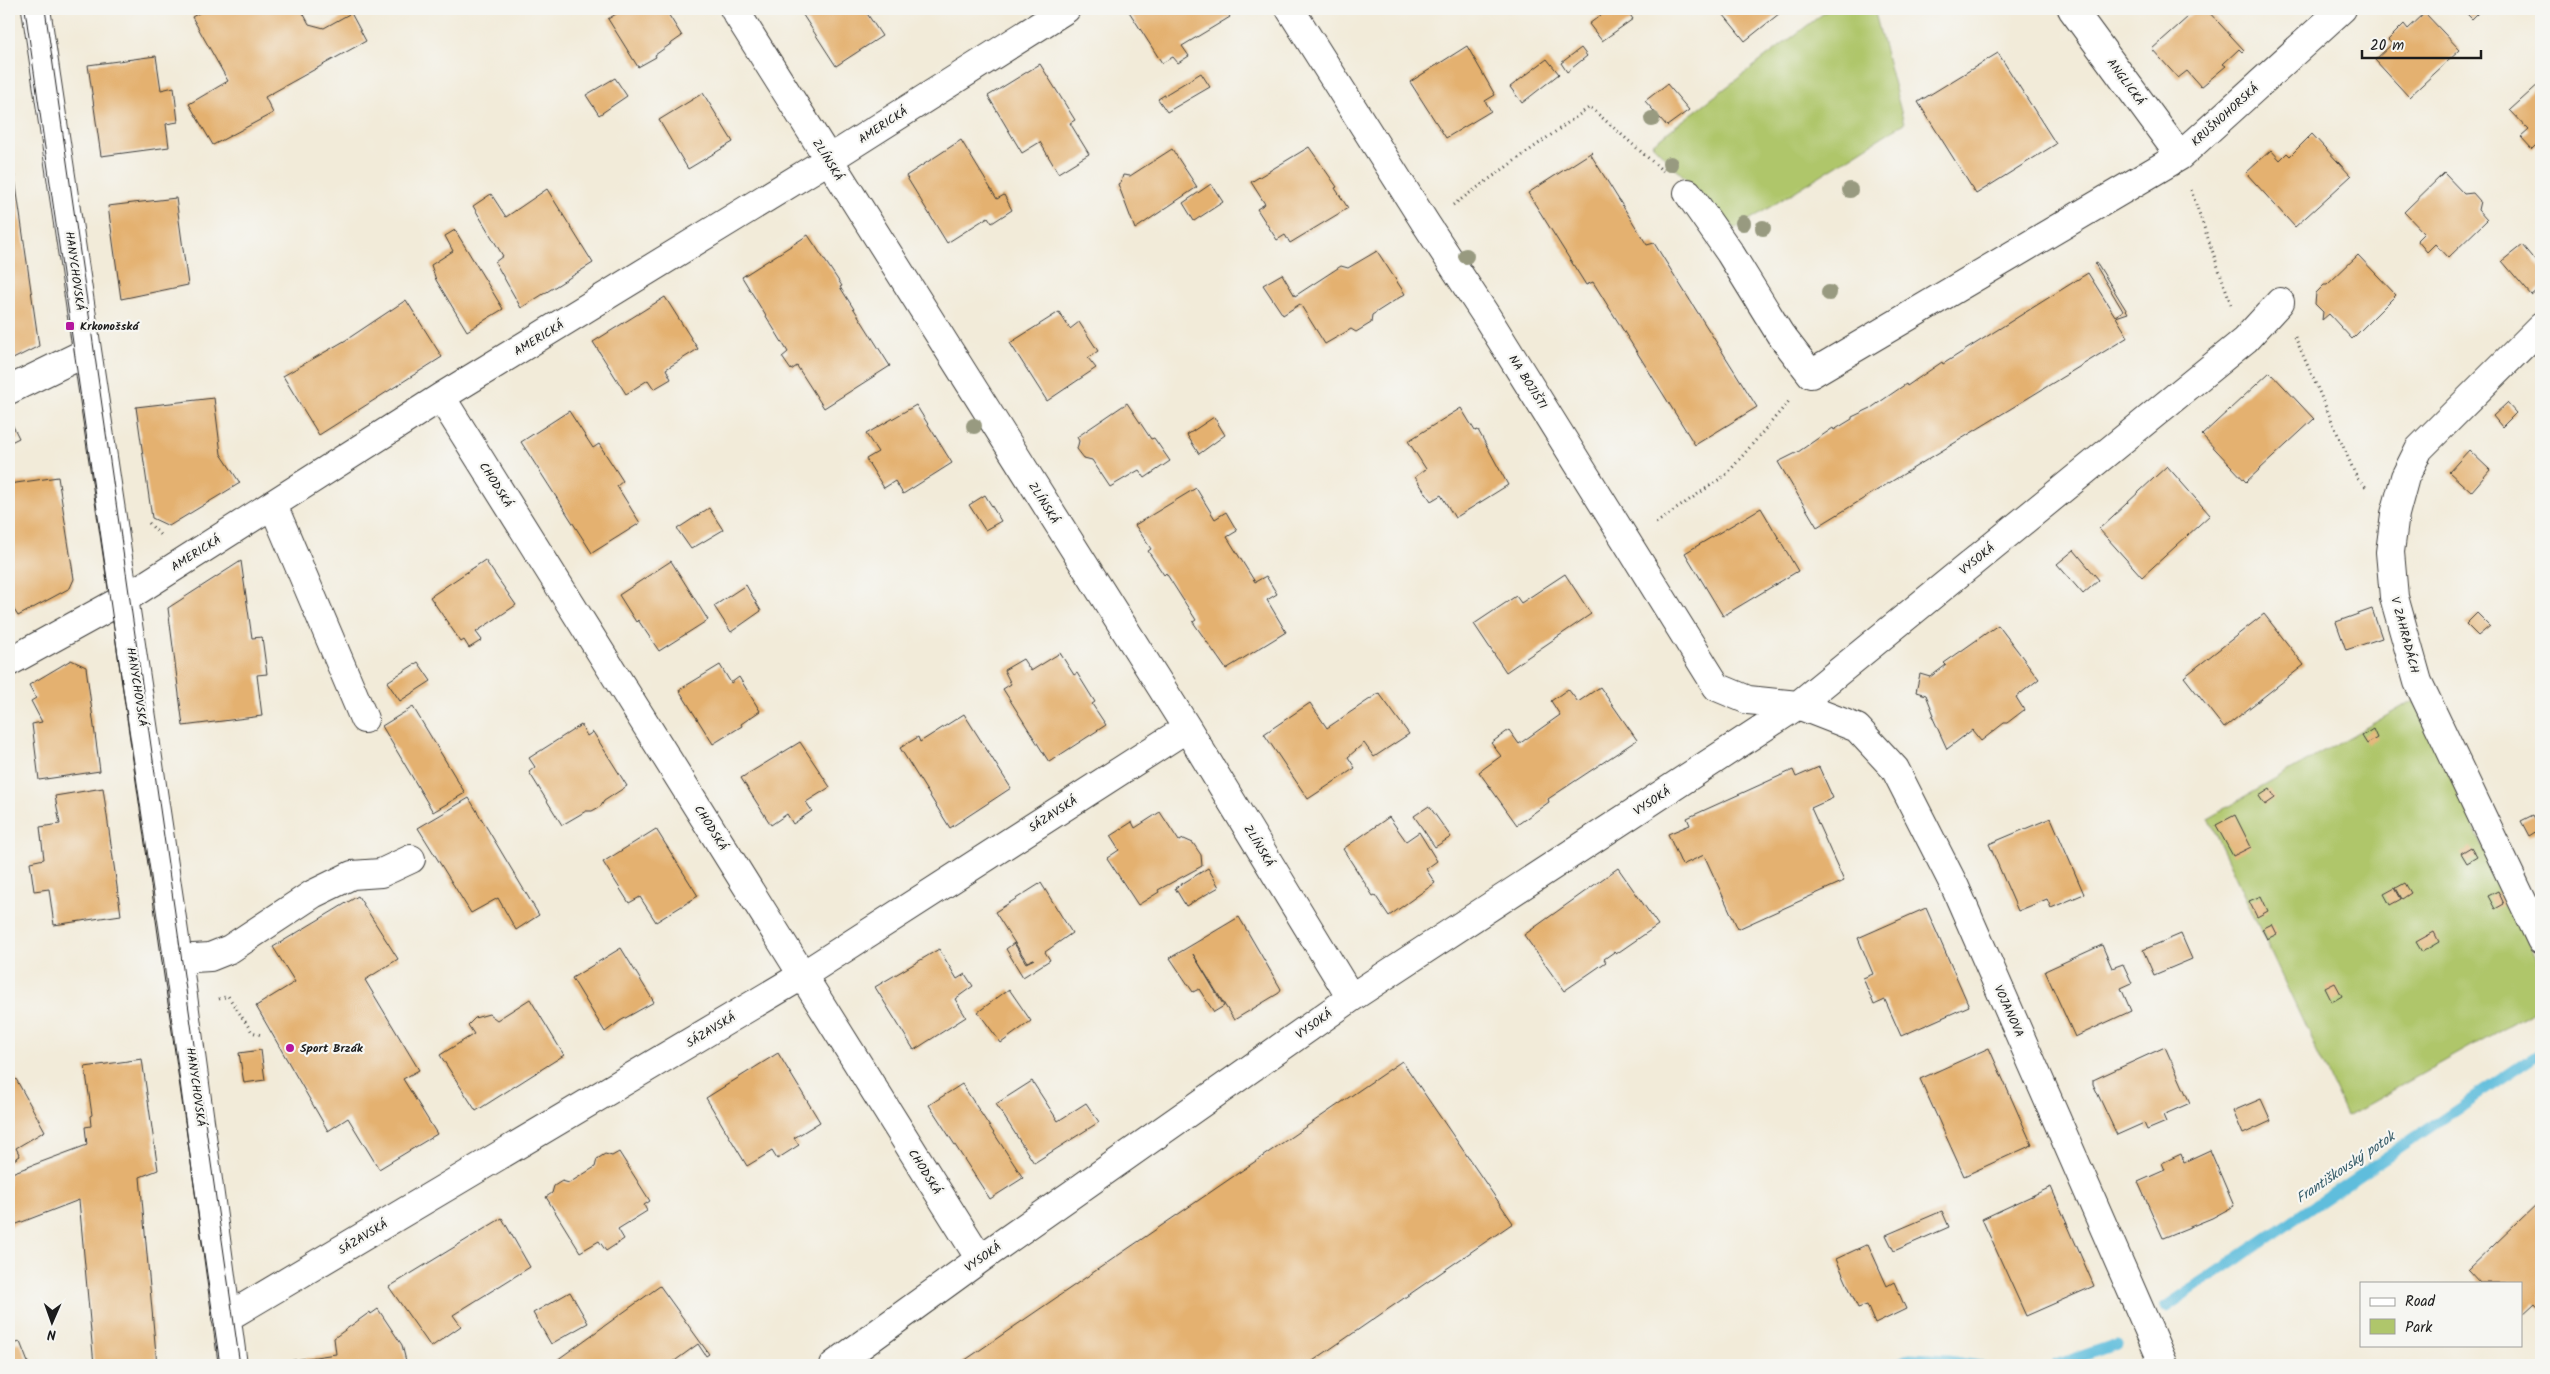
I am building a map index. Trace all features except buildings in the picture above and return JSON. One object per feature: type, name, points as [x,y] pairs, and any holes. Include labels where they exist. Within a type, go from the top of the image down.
[{"type":"street","name":"HANYCHOVSKÁ","points":[[36,9],[178,959],[233,1365]]},
{"type":"street","name":"ZLÍNSKÁ","points":[[734,9],[1187,728],[1351,998]]},
{"type":"street","name":"AMERICKÁ","points":[[9,662],[123,599],[441,398],[828,160],[1066,9]]},
{"type":"street","name":"NA BOJIŠTI","points":[[1290,9],[1426,224],[1486,314],[1717,688],[1748,700],[1798,706]]},
{"type":"street","name":"ANGLICKÁ","points":[[2072,9],[2180,156]]},
{"type":"street","name":"KRUŠNOHORSKÁ","points":[[2180,156],[2342,9]]},
{"type":"street","points":[[1688,193],[1730,253],[1780,334],[1811,374],[2180,156]]},
{"type":"street","name":"VYSOKÁ","points":[[834,1365],[980,1259],[1351,998],[1798,706],[2237,346],[2280,302]]},
{"type":"street","name":"V ZAHRADÁCH","points":[[2541,328],[2419,449],[2406,477],[2395,514],[2390,552],[2394,597],[2418,682],[2541,940]]},
{"type":"street","points":[[9,390],[87,352]]},
{"type":"street","name":"CHODSKÁ","points":[[441,398],[980,1259]]},
{"type":"street","points":[[273,505],[364,718]]},
{"type":"street","name":"VOJANOVA","points":[[1798,706],[1857,728],[1895,769],[1955,887],[2164,1365]]},
{"type":"street","name":"SÁZAVSKÁ","points":[[226,1318],[803,975],[1187,728]]},
{"type":"street","points":[[178,959],[210,957],[230,949],[313,894],[352,875],[381,873],[410,859]]},
{"type":"path","points":[[1426,224],[1590,107],[1688,193]]},
{"type":"path","name":"KRUŠNOHORSKÁ","points":[[2180,156],[2220,277]]},
{"type":"path","points":[[2280,302],[2356,478]]},
{"type":"path","points":[[1627,544],[1727,474],[1811,374]]},
{"type":"path","points":[[147,521],[156,533],[162,536]]},
{"type":"path","points":[[216,1000],[228,996],[252,1032],[261,1035]]},
{"type":"green space","points":[[1829,9],[1874,9],[1904,123],[1735,229],[1652,144]]},
{"type":"green space","points":[[2414,700],[2541,969],[2541,1007],[2347,1116],[2208,818]]},
{"type":"waterway","name":"Františkovský potok","points":[[2165,1307],[2541,1052]]},
{"type":"waterway","name":"Františkovský potok","points":[[2056,1365],[2117,1344]]},
{"type":"waterway","name":"Františkovský potok","points":[[1896,1365],[1910,1358],[1949,1360],[1979,1365]]},
{"type":"tram line","points":[[25,9],[220,1365]]},
{"type":"tram line","points":[[45,9],[240,1365]]},
{"type":"place","name":"Krkonošská","points":[[70,326]]},
{"type":"place","name":"Sport Brzák","points":[[290,1048]]}]
